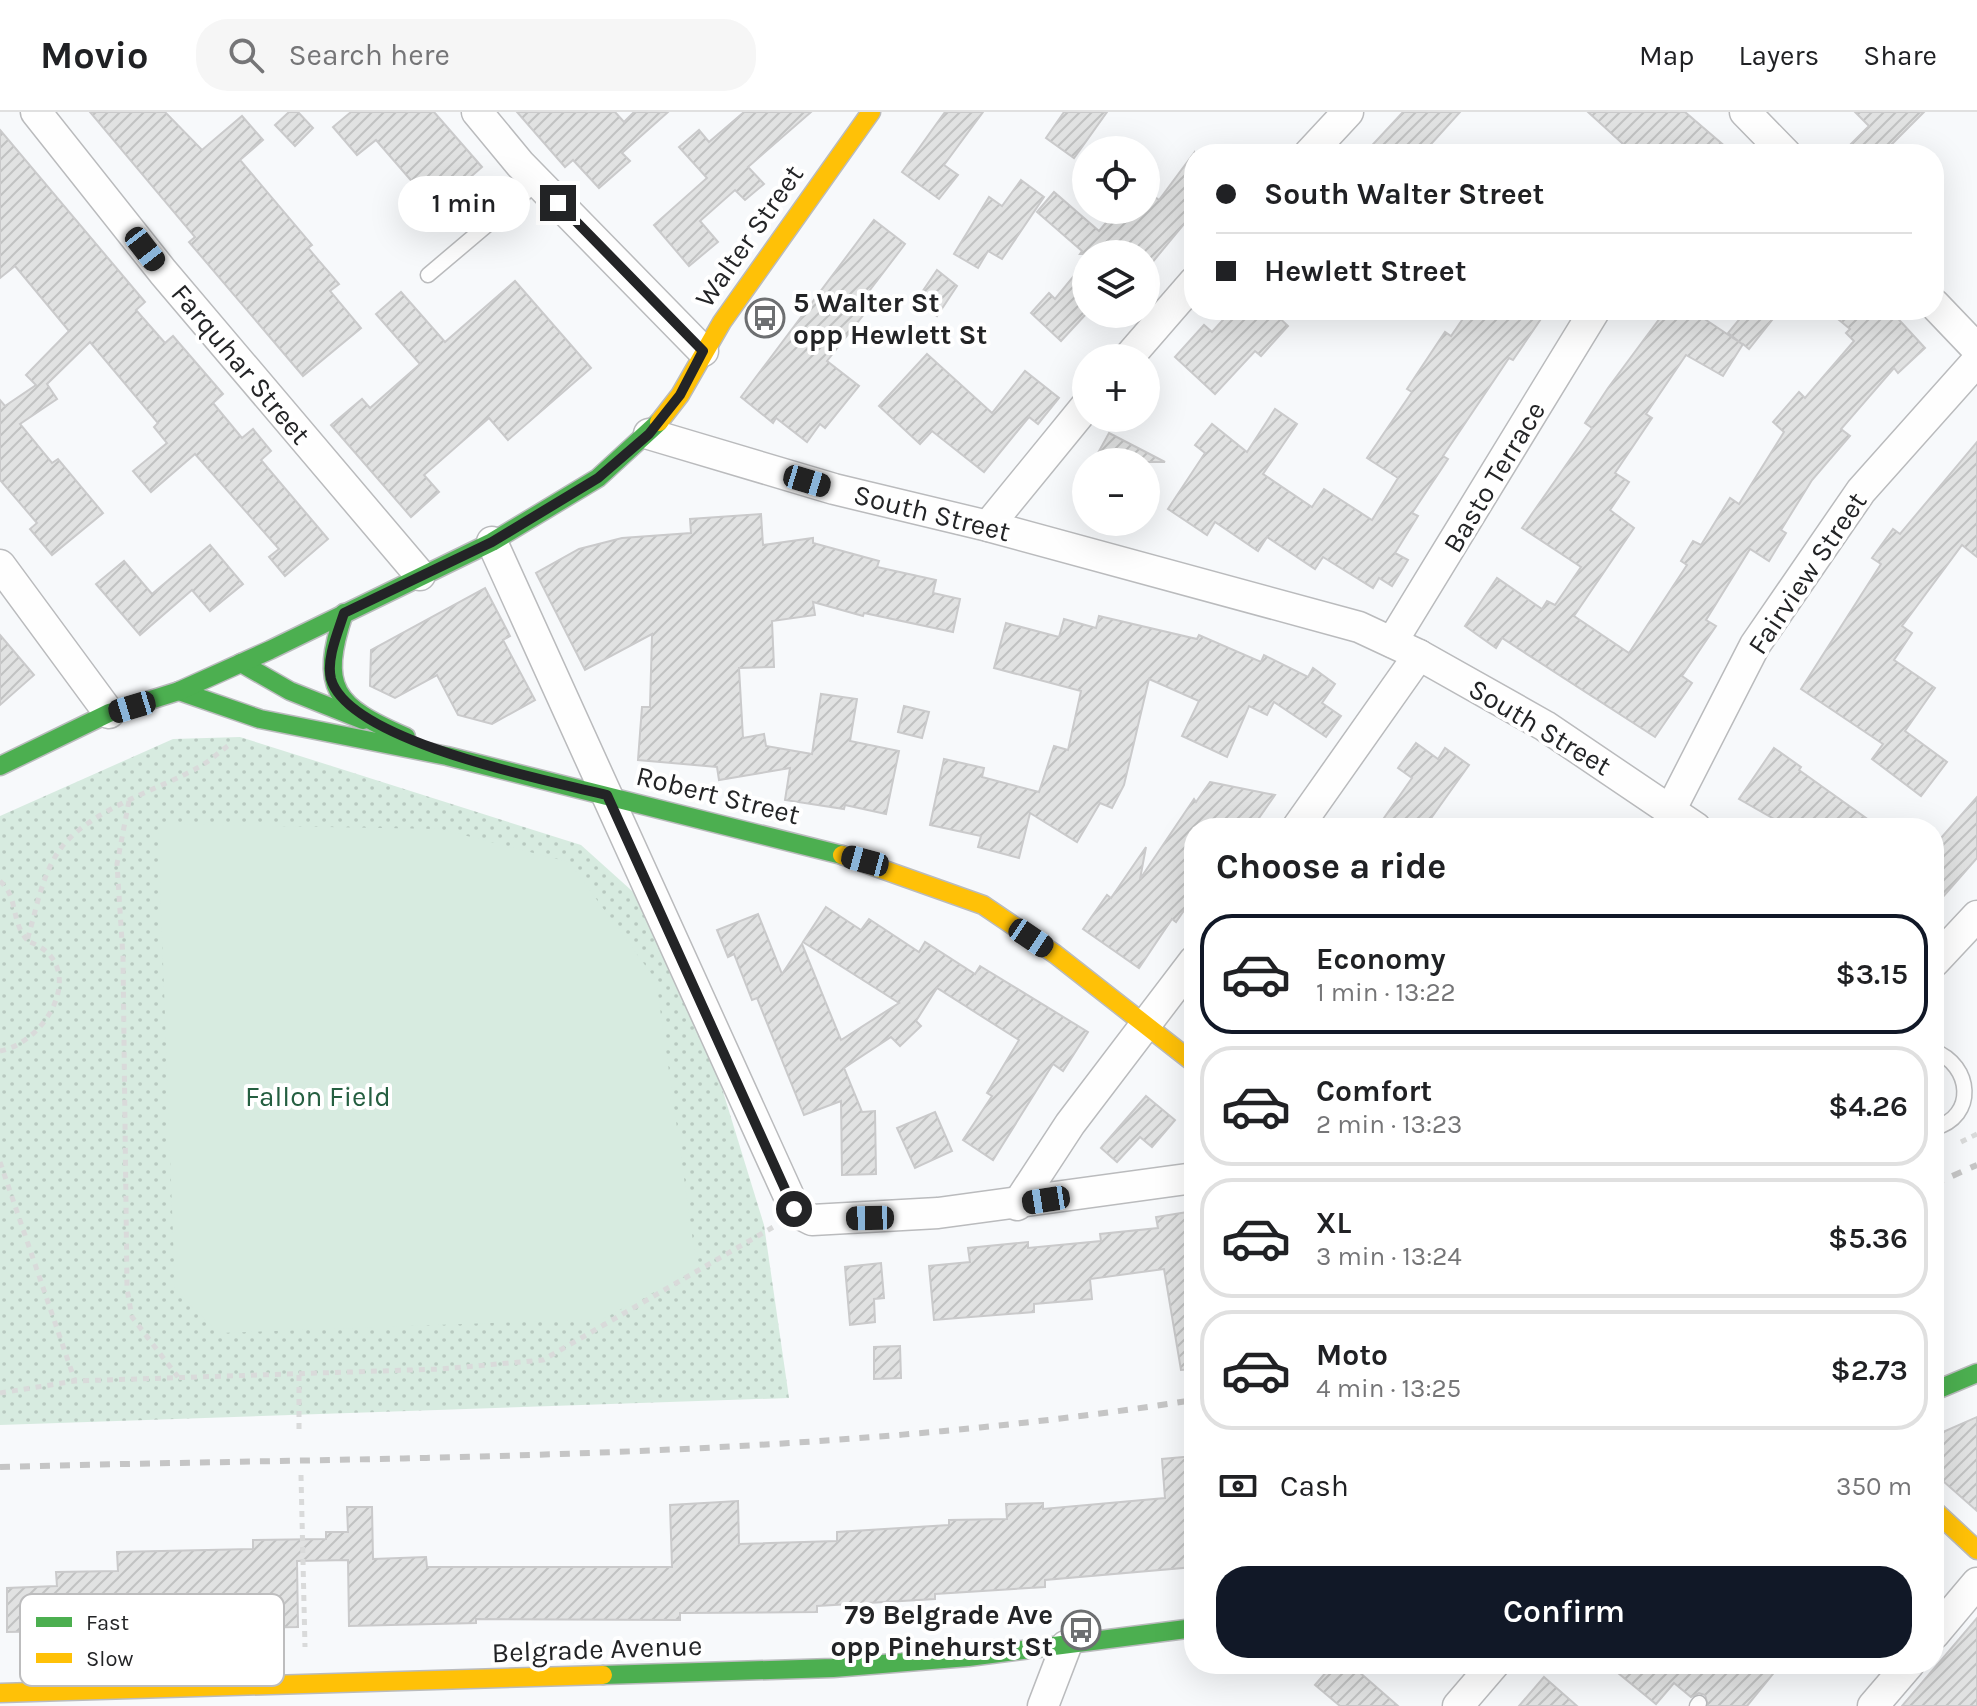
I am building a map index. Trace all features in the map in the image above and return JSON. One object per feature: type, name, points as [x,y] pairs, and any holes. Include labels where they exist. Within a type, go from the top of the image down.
[{"type":"street","name":"Farquhar Street","points":[[36,112],[163,272],[420,575]]},
{"type":"street","points":[[477,112],[538,182],[703,351]]},
{"type":"street","name":"Walter Street","points":[[649,434],[680,395],[703,351],[871,112]]},
{"type":"street","points":[[1318,144],[1348,112]]},
{"type":"street","points":[[1745,112],[1776,144]]},
{"type":"street","points":[[1140,344],[1184,294]]},
{"type":"street","points":[[1944,314],[1977,349]]},
{"type":"street","name":"Basto Terrace","points":[[1392,642],[1589,320]]},
{"type":"street","name":"Fairview Street","points":[[1670,818],[1755,645],[1861,491],[1977,361]]},
{"type":"street","points":[[988,526],[1072,423]]},
{"type":"street","points":[[0,766],[109,713],[179,691],[241,663],[492,542],[598,478],[649,434]]},
{"type":"street","name":"South Street","points":[[649,434],[834,489],[988,526],[1359,627],[1419,655],[1545,726],[1670,818]]},
{"type":"street","points":[[492,542],[796,1212],[812,1220],[870,1218],[1017,1205],[1184,1180]]},
{"type":"street","points":[[0,565],[109,713]]},
{"type":"street","points":[[344,613],[332,650],[331,679],[347,701],[390,731]]},
{"type":"street","points":[[1304,818],[1419,655]]},
{"type":"street","points":[[241,663],[290,691],[447,756]]},
{"type":"street","name":"Robert Street","points":[[179,691],[260,719],[447,756],[865,861],[983,905],[1055,954],[1143,1027],[1184,1056]]},
{"type":"street","points":[[1944,951],[1977,916]]},
{"type":"street","points":[[1017,1205],[1070,1124],[1184,974]]},
{"type":"street","points":[[1944,1387],[1977,1373]]},
{"type":"street","points":[[1944,1519],[1977,1550]]},
{"type":"street","points":[[1944,1622],[1977,1583]]},
{"type":"street","name":"Belgrade Avenue","points":[[0,1693],[264,1696],[819,1669],[1066,1646],[1184,1629]]},
{"type":"street","points":[[1043,1706],[1066,1646]]},
{"type":"street","points":[[1458,1706],[1485,1674]]},
{"type":"street","points":[[1873,1706],[1900,1674]]},
{"type":"lane","points":[[428,275],[538,182]]},
{"type":"lane","points":[[1944,1057],[1955,1063],[1966,1086],[1960,1111],[1944,1124]]},
{"type":"path","points":[[27,941],[51,866],[62,847],[78,832],[129,801],[199,767],[240,737]]},
{"type":"path","points":[[129,801],[117,864],[123,957],[127,1289],[132,1317],[179,1377]]},
{"type":"path","points":[[0,881],[8,888],[13,902],[15,926],[27,941],[49,950],[57,962],[59,981],[55,1004],[43,1024],[28,1040],[0,1051]]},
{"type":"path","points":[[0,1162],[75,1381]]},
{"type":"path","points":[[0,1393],[75,1381],[457,1368],[551,1358],[796,1212]]},
{"type":"path","points":[[299,1375],[299,1429]]},
{"type":"path","points":[[301,1475],[305,1647]]},
{"type":"green space","name":"Fallon Field","points":[[240,737],[581,845],[661,917],[713,1059],[764,1225],[789,1398],[0,1425],[0,816],[173,739]]},
{"type":"green space","points":[[158,824],[440,829],[569,862],[656,980],[697,1270],[602,1319],[219,1333],[175,1290]]},
{"type":"building","points":[[90,112],[165,112],[202,150],[242,116],[263,140],[240,160],[312,245],[308,248],[339,284],[330,291],[361,328],[303,376],[189,242],[195,237]]},
{"type":"building","points":[[289,112],[298,112],[313,128],[295,146],[275,125]]},
{"type":"building","points":[[351,112],[434,112],[482,167],[435,208],[376,140],[357,155],[333,127]]},
{"type":"building","points":[[517,112],[615,112],[624,122],[634,112],[668,112],[622,153],[630,161],[599,188],[573,160],[565,167]]},
{"type":"building","points":[[744,112],[811,112],[748,167],[764,184],[745,200],[735,190],[700,221],[718,242],[689,266],[654,225],[707,178],[679,147],[699,130],[709,142]]},
{"type":"building","points":[[945,112],[983,112],[944,165],[958,175],[939,199],[902,172]]},
{"type":"building","points":[[1064,112],[1107,112],[1090,136],[1072,136],[1072,157],[1046,138]]},
{"type":"building","points":[[1403,112],[1460,112],[1431,144],[1373,144]]},
{"type":"building","points":[[1588,112],[1685,112],[1722,144],[1623,144]]},
{"type":"building","points":[[1855,112],[1924,112],[1892,144],[1851,144],[1869,126]]},
{"type":"building","points":[[0,130],[145,302],[136,310],[165,343],[173,336],[223,394],[213,403],[242,438],[253,429],[271,451],[261,460],[328,539],[285,576],[269,557],[279,549],[195,454],[151,492],[133,471],[167,443],[154,427],[158,423],[90,342],[47,384],[57,399],[20,424],[52,463],[58,459],[103,513],[52,555],[30,529],[37,523],[0,480],[0,400],[5,406],[36,385],[26,375],[69,331],[15,266],[0,278]]},
{"type":"building","points":[[1184,166],[1184,224],[1160,253],[1160,240],[1072,242],[1037,212],[1054,192],[1072,208],[1072,224],[1091,224],[1099,231],[1105,224],[1160,224],[1160,199]]},
{"type":"building","points":[[1021,180],[1044,197],[1002,259],[988,251],[978,268],[954,254],[989,197],[1002,206]]},
{"type":"building","points":[[874,220],[905,244],[857,307],[865,313],[827,361],[859,386],[825,428],[820,424],[807,442],[776,418],[773,423],[741,397]]},
{"type":"building","points":[[937,270],[957,286],[937,316],[916,301]]},
{"type":"building","points":[[1072,278],[1073,328],[1061,341],[1031,313],[1049,293],[1055,299]]},
{"type":"building","points":[[515,281],[591,368],[508,440],[489,418],[424,475],[439,492],[411,517],[331,425],[362,399],[370,408],[420,364],[376,314],[401,292],[445,342]]},
{"type":"building","points":[[1223,320],[1282,320],[1288,326],[1261,356],[1255,351],[1215,394],[1175,357],[1204,325],[1212,332]]},
{"type":"building","points":[[1462,320],[1540,320],[1513,360],[1509,358],[1443,456],[1448,459],[1412,513],[1418,516],[1395,553],[1408,560],[1392,586],[1379,578],[1373,588],[1323,557],[1315,569],[1267,537],[1258,551],[1215,522],[1207,535],[1168,509],[1205,453],[1195,445],[1212,424],[1247,452],[1275,409],[1297,424],[1263,474],[1312,507],[1324,489],[1372,520],[1398,478],[1367,458],[1412,392],[1407,389],[1445,332],[1451,336]]},
{"type":"building","points":[[1659,320],[1706,320],[1742,344],[1728,333],[1739,320],[1772,320],[1749,349],[1743,344],[1723,376],[1686,355],[1646,414],[1652,418],[1615,473],[1629,482],[1610,510],[1634,528],[1574,616],[1629,653],[1687,565],[1681,561],[1693,541],[1701,545],[1730,498],[1739,504],[1784,432],[1773,422],[1799,392],[1805,398],[1854,341],[1846,333],[1850,329],[1839,320],[1899,320],[1925,348],[1898,373],[1894,368],[1841,429],[1850,436],[1812,480],[1781,530],[1786,533],[1769,561],[1750,549],[1706,620],[1716,626],[1682,676],[1692,683],[1655,737],[1502,638],[1496,648],[1465,626],[1497,578],[1542,609],[1547,601],[1555,605],[1581,567],[1522,528],[1592,428],[1585,423]]},
{"type":"building","points":[[927,354],[992,413],[1025,371],[1059,398],[1038,424],[1029,417],[984,472],[932,431],[920,444],[879,406]]},
{"type":"building","points":[[1109,433],[1138,448],[1101,448]]},
{"type":"building","points":[[1977,442],[1977,557],[1962,545],[1902,626],[1912,633],[1894,660],[1935,688],[1905,731],[1947,762],[1921,796],[1872,759],[1883,744],[1801,689],[1881,564],[1872,558],[1893,529],[1900,534]]},
{"type":"building","points":[[761,514],[763,545],[813,538],[813,543],[879,561],[877,567],[936,580],[933,593],[960,599],[953,632],[864,613],[863,616],[813,602],[815,615],[772,621],[774,667],[739,668],[743,738],[764,734],[766,746],[812,754],[821,694],[857,699],[850,741],[899,751],[886,814],[845,805],[844,809],[785,800],[790,768],[719,780],[717,767],[638,760],[642,707],[650,707],[652,634],[585,670],[536,573],[579,549],[622,538],[691,533],[690,519]]},
{"type":"building","points":[[210,545],[243,584],[210,611],[192,590],[140,635],[96,584],[124,561],[152,594]]},
{"type":"building","points":[[485,588],[510,636],[503,640],[535,700],[492,724],[458,715],[437,675],[395,698],[370,686],[371,650]]},
{"type":"building","points":[[1099,616],[1197,639],[1199,635],[1261,662],[1264,655],[1308,677],[1313,668],[1335,684],[1322,703],[1341,716],[1326,737],[1274,702],[1267,715],[1249,706],[1227,757],[1182,736],[1199,701],[1149,679],[1124,785],[1112,808],[1100,803],[1077,842],[1030,813],[1019,858],[978,847],[981,836],[930,825],[944,759],[984,768],[982,777],[1039,792],[1054,746],[1068,750],[1081,691],[994,668],[1006,623],[1059,637],[1064,619],[1096,628]]},
{"type":"building","points":[[0,635],[34,675],[0,705]]},
{"type":"building","points":[[904,706],[929,712],[922,738],[898,732]]},
{"type":"building","points":[[1416,743],[1438,759],[1445,748],[1469,765],[1431,818],[1384,818],[1412,778],[1398,768]]},
{"type":"building","points":[[1774,748],[1866,818],[1772,818],[1739,799]]},
{"type":"building","points":[[1210,782],[1275,795],[1259,818],[1184,818],[1184,910],[1176,922],[1172,919],[1139,968],[1083,929],[1107,895],[1111,898],[1146,847],[1140,879],[1194,799],[1196,802]]},
{"type":"building","points":[[1977,797],[1977,858],[1944,896],[1944,835]]},
{"type":"building","points":[[826,907],[861,930],[869,919],[919,952],[925,942],[975,974],[980,966],[1088,1032],[1063,1071],[1053,1064],[993,1160],[963,1140],[992,1096],[987,1093],[1019,1040],[937,988],[916,1021],[921,1026],[900,1046],[891,1037],[844,1068],[862,1112],[875,1111],[876,1174],[842,1175],[841,1101],[804,1115],[757,998],[752,1000],[734,954],[728,957],[717,930],[758,914],[782,974],[802,944],[841,1040],[899,1003],[803,942]]},
{"type":"building","points":[[1146,1096],[1175,1120],[1152,1147],[1140,1137],[1117,1162],[1101,1148]]},
{"type":"building","points":[[935,1112],[952,1151],[915,1168],[897,1128]]},
{"type":"building","points":[[1184,1213],[1184,1370],[1181,1370],[1164,1269],[1090,1279],[1092,1299],[1034,1304],[1034,1312],[934,1320],[929,1266],[970,1262],[968,1248],[1028,1242],[1028,1248],[1101,1241],[1100,1234],[1158,1228],[1156,1217]]},
{"type":"building","points":[[881,1263],[884,1298],[874,1299],[875,1322],[850,1325],[845,1267]]},
{"type":"building","points":[[900,1346],[901,1378],[874,1379],[874,1347]]},
{"type":"building","points":[[1977,1417],[1977,1511],[1944,1482],[1944,1432]]},
{"type":"building","points":[[1184,1457],[1184,1568],[1045,1580],[1045,1587],[935,1594],[935,1599],[817,1606],[817,1612],[680,1613],[680,1620],[476,1619],[476,1623],[349,1626],[348,1560],[297,1561],[298,1627],[284,1627],[284,1594],[20,1594],[20,1632],[7,1632],[7,1588],[57,1586],[56,1572],[118,1571],[117,1552],[253,1549],[253,1540],[326,1539],[326,1532],[348,1532],[347,1507],[372,1507],[373,1559],[426,1557],[427,1567],[672,1567],[670,1505],[738,1501],[739,1544],[837,1541],[837,1532],[949,1525],[949,1520],[1007,1519],[1006,1504],[1043,1503],[1043,1509],[1165,1498],[1162,1459]]},
{"type":"building","points":[[1977,1618],[1977,1706],[1902,1706],[1929,1674],[1944,1674],[1944,1657]]},
{"type":"building","points":[[1324,1674],[1361,1674],[1398,1706],[1340,1706],[1315,1685]]},
{"type":"building","points":[[1619,1674],[1773,1674],[1747,1706],[1708,1706],[1705,1695],[1699,1693],[1691,1697],[1674,1683],[1656,1704]]},
{"type":"building","points":[[1544,1677],[1577,1706],[1519,1706]]},
{"type":"railway","points":[[1944,1180],[1977,1165]]},
{"type":"railway","points":[[0,1467],[598,1453],[748,1446],[1046,1420],[1184,1401]]},
{"type":"traffic: fast","points":[[0,766],[109,713],[179,691],[270,650],[492,542],[598,478],[659,422]]},
{"type":"traffic: fast","points":[[344,613],[333,660],[339,692],[362,715],[406,737]]},
{"type":"traffic: fast","points":[[241,663],[290,691],[363,720]]},
{"type":"traffic: fast","points":[[179,691],[260,719],[447,756],[842,855]]},
{"type":"traffic: fast","points":[[1944,1387],[1977,1373]]},
{"type":"traffic: fast","points":[[603,1675],[833,1668],[968,1657],[1184,1629]]},
{"type":"traffic: slow","points":[[659,422],[680,395],[722,322],[871,112]]},
{"type":"traffic: slow","points":[[842,855],[983,905],[1055,954],[1184,1055]]},
{"type":"traffic: slow","points":[[1944,1519],[1977,1550]]},
{"type":"traffic: slow","points":[[284,1685],[603,1675]]},
{"type":"traffic: slow","points":[[0,1693],[234,1686]]},
{"type":"place","name":"5 Walter St opp Hewlett St","points":[[765,318]]},
{"type":"place","name":"79 Belgrade Ave opp Pinehurst St","points":[[1081,1630]]},
{"type":"route","points":[[558,203],[703,351],[680,395],[649,434],[598,478],[492,542],[344,613],[332,650],[331,679],[347,701],[390,731],[447,756],[607,795],[794,1209]]}]
